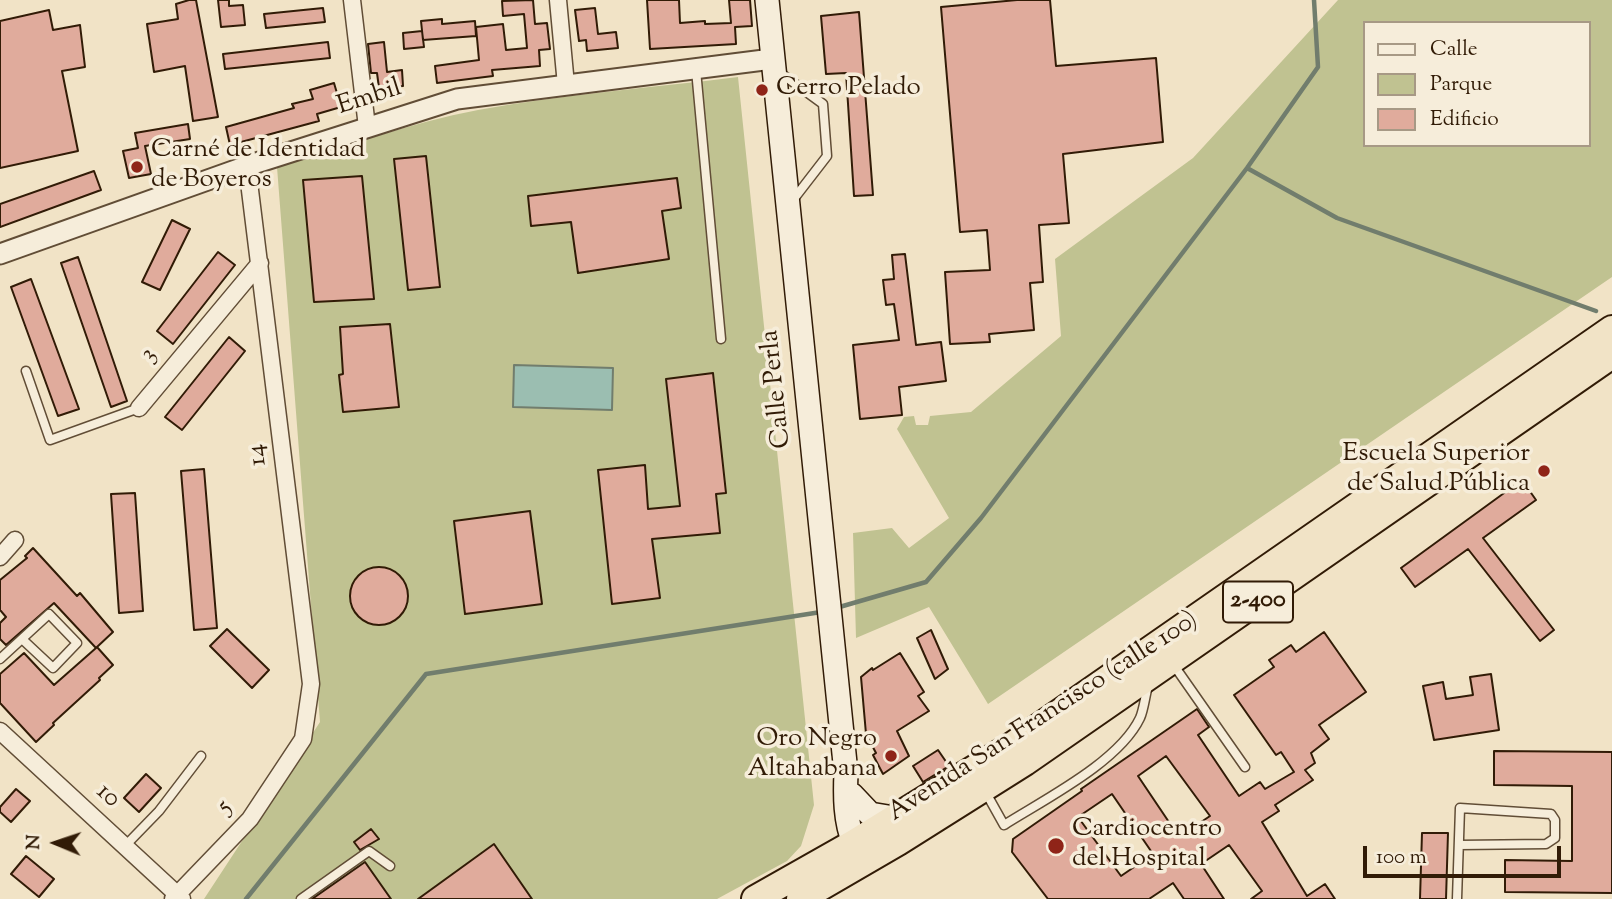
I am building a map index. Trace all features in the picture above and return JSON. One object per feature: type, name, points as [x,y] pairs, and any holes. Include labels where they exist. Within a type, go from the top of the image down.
[{"type":"highway","name":"Avenida San Francisco (calle 100)","points":[[858,853],[894,817],[1013,745],[1612,329]]},
{"type":"highway","name":"Avenida San Francisco (calle 100)","points":[[858,853],[984,789],[1612,355]]},
{"type":"highway","name":"2-400","points":[[755,899],[819,864],[858,853]]},
{"type":"highway","name":"2-400","points":[[800,899],[858,853]]},
{"type":"main road","name":"Calle Perla","points":[[767,0],[848,787],[849,831],[858,853]]},
{"type":"main road","points":[[848,787],[870,814],[894,817]]},
{"type":"main road","points":[[819,864],[837,828],[848,787]]},
{"type":"street","points":[[352,0],[367,127]]},
{"type":"street","points":[[558,0],[566,85]]},
{"type":"street","name":"Embil","points":[[0,254],[247,166],[457,99],[695,68],[773,63]]},
{"type":"street","name":"14","points":[[247,166],[311,684],[303,739]]},
{"type":"street","name":"3","points":[[139,408],[260,263]]},
{"type":"street","points":[[0,556],[15,540]]},
{"type":"street","name":"10","points":[[0,731],[178,898]]},
{"type":"street","name":"5","points":[[178,898],[250,819],[303,739]]},
{"type":"lane","points":[[773,63],[823,104],[827,156],[787,208]]},
{"type":"lane","points":[[695,68],[721,339]]},
{"type":"lane","name":"3","points":[[26,371],[50,440],[139,408]]},
{"type":"lane","points":[[0,659],[49,614],[77,643],[53,668],[22,639]]},
{"type":"lane","points":[[984,789],[1004,825],[1079,778],[1124,743],[1141,717],[1161,669],[1245,766]]},
{"type":"lane","points":[[125,846],[159,811],[201,756]]},
{"type":"lane","points":[[1457,899],[1460,808],[1551,814],[1555,820],[1555,838],[1546,844],[1459,845]]},
{"type":"lane","points":[[301,899],[369,851],[390,866]]},
{"type":"green space","points":[[1338,0],[1612,0],[1612,277],[988,704],[929,607],[856,638],[853,533],[892,528],[909,548],[949,518],[897,429],[904,417],[914,416],[916,425],[928,425],[930,416],[971,412],[1061,336],[1055,259],[1193,158]]},
{"type":"green space","points":[[738,77],[814,805],[801,846],[787,861],[717,899],[204,899],[320,722],[277,167],[402,128],[478,110],[575,95]]},
{"type":"shaded area","points":[[514,365],[613,368],[612,410],[513,407]]},
{"type":"building","points":[[196,0],[218,117],[193,121],[185,66],[154,72],[147,24],[178,19],[176,4]]},
{"type":"building","points":[[218,0],[229,0],[229,6],[243,5],[245,25],[221,27]]},
{"type":"building","points":[[533,0],[535,24],[547,23],[550,49],[539,50],[540,66],[492,70],[493,76],[437,83],[435,66],[479,60],[476,27],[503,24],[506,50],[527,48],[524,14],[503,16],[502,1]]},
{"type":"building","points":[[647,0],[679,0],[680,23],[705,21],[705,24],[731,23],[729,0],[750,0],[752,26],[735,27],[736,44],[650,49]]},
{"type":"building","points":[[1017,0],[1050,0],[1056,66],[1156,58],[1163,142],[1063,154],[1069,223],[1039,225],[1043,282],[1030,283],[1034,330],[989,334],[990,342],[950,344],[945,272],[990,270],[987,230],[960,232],[941,7]]},
{"type":"building","points":[[323,8],[325,22],[266,28],[264,14]]},
{"type":"building","points":[[595,8],[598,34],[616,32],[618,48],[587,51],[586,40],[579,41],[575,10]]},
{"type":"building","points":[[49,10],[53,30],[80,25],[85,67],[62,71],[78,151],[0,168],[0,21]]},
{"type":"building","points":[[859,12],[873,195],[854,196],[846,73],[826,74],[821,16]]},
{"type":"building","points":[[442,19],[442,24],[475,21],[476,36],[423,40],[421,21]]},
{"type":"building","points":[[422,31],[424,47],[404,49],[403,33]]},
{"type":"building","points":[[328,42],[330,58],[225,69],[223,54]]},
{"type":"building","points":[[384,42],[387,72],[402,70],[403,86],[379,88],[377,73],[371,73],[368,44]]},
{"type":"building","points":[[334,83],[341,107],[317,114],[319,121],[230,145],[226,127],[294,108],[292,104],[313,99],[310,90]]},
{"type":"building","points":[[188,124],[190,139],[145,146],[151,174],[129,178],[123,151],[138,148],[135,133]]},
{"type":"building","points":[[426,156],[440,287],[408,290],[394,159]]},
{"type":"building","points":[[94,171],[101,190],[0,227],[0,204]]},
{"type":"building","points":[[362,176],[374,299],[314,302],[303,180]]},
{"type":"building","points":[[677,178],[681,208],[662,211],[669,259],[578,273],[571,222],[531,226],[528,196]]},
{"type":"building","points":[[172,220],[190,229],[160,290],[142,282]]},
{"type":"building","points":[[218,252],[235,265],[173,344],[157,331]]},
{"type":"building","points":[[905,254],[916,345],[941,342],[946,381],[899,387],[902,415],[860,419],[853,345],[899,340],[894,304],[886,305],[883,280],[894,279],[892,255]]},
{"type":"building","points":[[78,257],[127,401],[111,407],[61,263]]},
{"type":"building","points":[[31,279],[79,409],[58,416],[11,287]]},
{"type":"building","points":[[390,324],[399,407],[343,412],[339,375],[343,374],[340,327]]},
{"type":"building","points":[[229,337],[245,351],[182,430],[165,417]]},
{"type":"building","points":[[713,373],[726,493],[716,494],[720,533],[652,539],[660,598],[612,604],[598,470],[645,465],[648,509],[680,506],[666,379]]},
{"type":"building","points":[[204,469],[217,628],[194,630],[181,471]]},
{"type":"building","points":[[1522,480],[1536,500],[1483,538],[1554,630],[1540,641],[1468,549],[1415,587],[1401,568]]},
{"type":"building","points":[[135,493],[143,611],[119,613],[111,494]]},
{"type":"building","points":[[530,511],[542,604],[465,614],[454,521]]},
{"type":"building","points":[[33,548],[77,596],[80,593],[113,632],[97,647],[113,665],[36,742],[0,703],[0,674],[24,653],[54,685],[96,648],[54,603],[6,645],[0,639],[0,623],[6,617],[0,610],[0,580],[27,558],[25,556]]},
{"type":"building","points":[[379,567],[395,572],[403,580],[408,596],[403,612],[395,620],[379,625],[363,620],[355,612],[350,596],[355,580],[363,572]]},
{"type":"building","points":[[227,629],[269,670],[252,688],[210,646]]},
{"type":"building","points":[[931,630],[948,669],[935,679],[917,638]]},
{"type":"building","points":[[1324,632],[1366,692],[1319,725],[1329,739],[1311,753],[1315,763],[1305,770],[1313,780],[1275,805],[1279,811],[1262,822],[1307,896],[1325,884],[1335,899],[1251,899],[1262,891],[1229,845],[1201,864],[1224,899],[1184,899],[1173,883],[1149,899],[1048,899],[1012,852],[1013,839],[1197,709],[1209,727],[1198,735],[1239,796],[1260,782],[1265,789],[1294,772],[1281,752],[1276,755],[1234,695],[1274,667],[1269,660],[1291,645],[1296,652]],"holes":[[[1166,756],[1210,816],[1179,837],[1138,776]],[[1112,794],[1153,854],[1121,876],[1078,817]]]},
{"type":"building","points":[[900,653],[924,692],[918,696],[929,711],[897,731],[909,756],[883,774],[866,734],[861,677]]},
{"type":"building","points":[[1491,674],[1499,730],[1434,740],[1423,686],[1443,682],[1446,699],[1473,695],[1470,677]]},
{"type":"building","points":[[938,750],[949,766],[923,782],[913,766]]},
{"type":"building","points":[[1494,751],[1612,752],[1612,893],[1505,892],[1505,860],[1572,861],[1572,786],[1494,785]]},
{"type":"building","points":[[146,774],[161,788],[139,812],[124,798]]},
{"type":"building","points":[[16,789],[30,801],[11,822],[0,812],[0,807]]},
{"type":"building","points":[[371,829],[379,839],[360,850],[354,842]]},
{"type":"building","points":[[1422,833],[1448,833],[1446,899],[1420,899]]},
{"type":"building","points":[[494,844],[532,899],[418,899]]},
{"type":"building","points":[[26,856],[54,879],[39,897],[11,874]]},
{"type":"building","points":[[365,862],[391,899],[312,899]]},
{"type":"waterway","points":[[836,608],[926,582],[981,518],[1247,168],[1318,67],[1314,0]]},
{"type":"waterway","points":[[1247,168],[1337,218],[1596,311]]},
{"type":"waterway","points":[[246,899],[426,674],[821,612]]},
{"type":"place","name":"Cerro Pelado","points":[[762,90]]},
{"type":"place","name":"Carné de Identidad de Boyeros","points":[[137,167]]},
{"type":"place","name":"Escuela Superior de Salud Pública","points":[[1544,471]]},
{"type":"place","name":"Oro Negro Altahabana","points":[[891,756]]},
{"type":"place","name":"Cardiocentro del Hospital","points":[[1056,846]]}]
